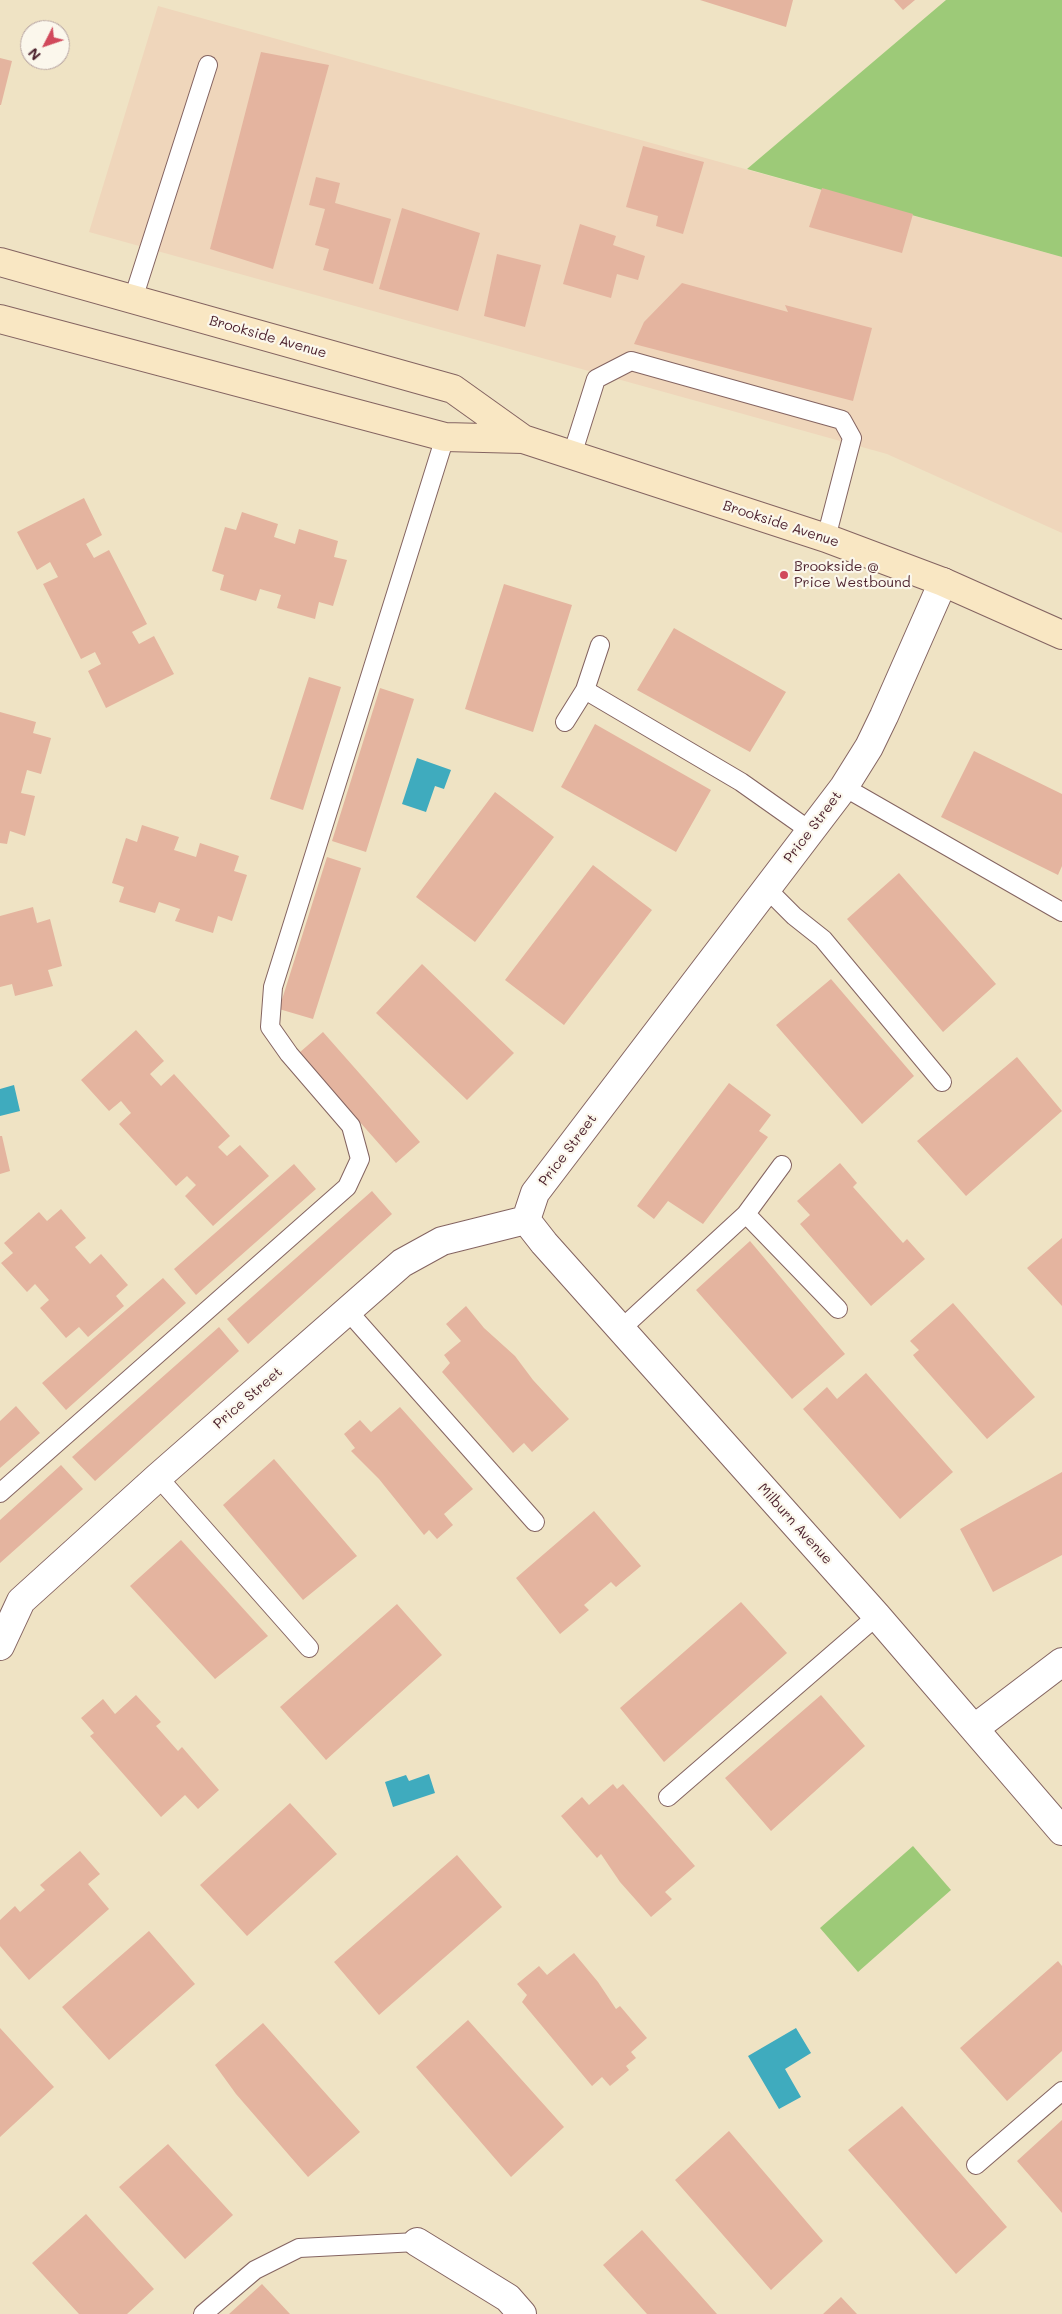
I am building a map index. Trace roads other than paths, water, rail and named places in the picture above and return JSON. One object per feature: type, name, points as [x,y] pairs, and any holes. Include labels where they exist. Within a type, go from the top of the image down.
[{"type":"main road","name":"Brookside Avenue","points":[[0,262],[453,389],[523,439]]},
{"type":"main road","name":"Brookside Avenue","points":[[0,319],[445,437],[523,439],[826,538],[943,582],[1062,635]]},
{"type":"street","name":"Price Street","points":[[0,1646],[21,1601],[158,1476],[402,1263],[442,1241],[526,1220],[535,1193],[844,786],[869,747],[943,582]]},
{"type":"street","name":"Milburn Avenue","points":[[526,1220],[544,1243],[877,1616],[1062,1831]]},
{"type":"street","points":[[975,1728],[1062,1662]]},
{"type":"street","points":[[417,2242],[508,2298],[522,2314]]},
{"type":"lane","points":[[133,299],[208,65]]},
{"type":"lane","points":[[572,455],[596,379],[630,361],[842,420],[852,438],[826,538]]},
{"type":"lane","points":[[0,1493],[347,1187],[360,1160],[351,1126],[288,1054],[270,1027],[273,987],[445,437]]},
{"type":"lane","points":[[565,722],[585,690],[600,645]]},
{"type":"lane","points":[[585,690],[741,782],[810,830]]},
{"type":"lane","points":[[844,786],[1062,912]]},
{"type":"lane","points":[[767,889],[794,916],[822,939],[942,1082]]},
{"type":"lane","points":[[621,1329],[746,1214],[782,1165]]},
{"type":"lane","points":[[746,1214],[838,1309]]},
{"type":"lane","points":[[348,1310],[535,1522]]},
{"type":"lane","points":[[158,1476],[309,1648]]},
{"type":"lane","points":[[668,1797],[877,1616]]},
{"type":"lane","points":[[976,2165],[1062,2091]]},
{"type":"lane","points":[[203,2314],[256,2270],[299,2248],[417,2242]]},
{"type":"water","points":[[417,758],[451,770],[444,789],[435,786],[426,812],[402,804]]},
{"type":"water","points":[[14,1085],[20,1111],[0,1116],[0,1089]]},
{"type":"water","points":[[429,1774],[435,1793],[393,1807],[385,1782],[406,1775],[409,1781]]},
{"type":"water","points":[[796,2028],[811,2053],[785,2069],[801,2097],[779,2109],[748,2056]]},
{"type":"place","name":"Brookside @ Price Westbound","points":[[784,575]]}]
